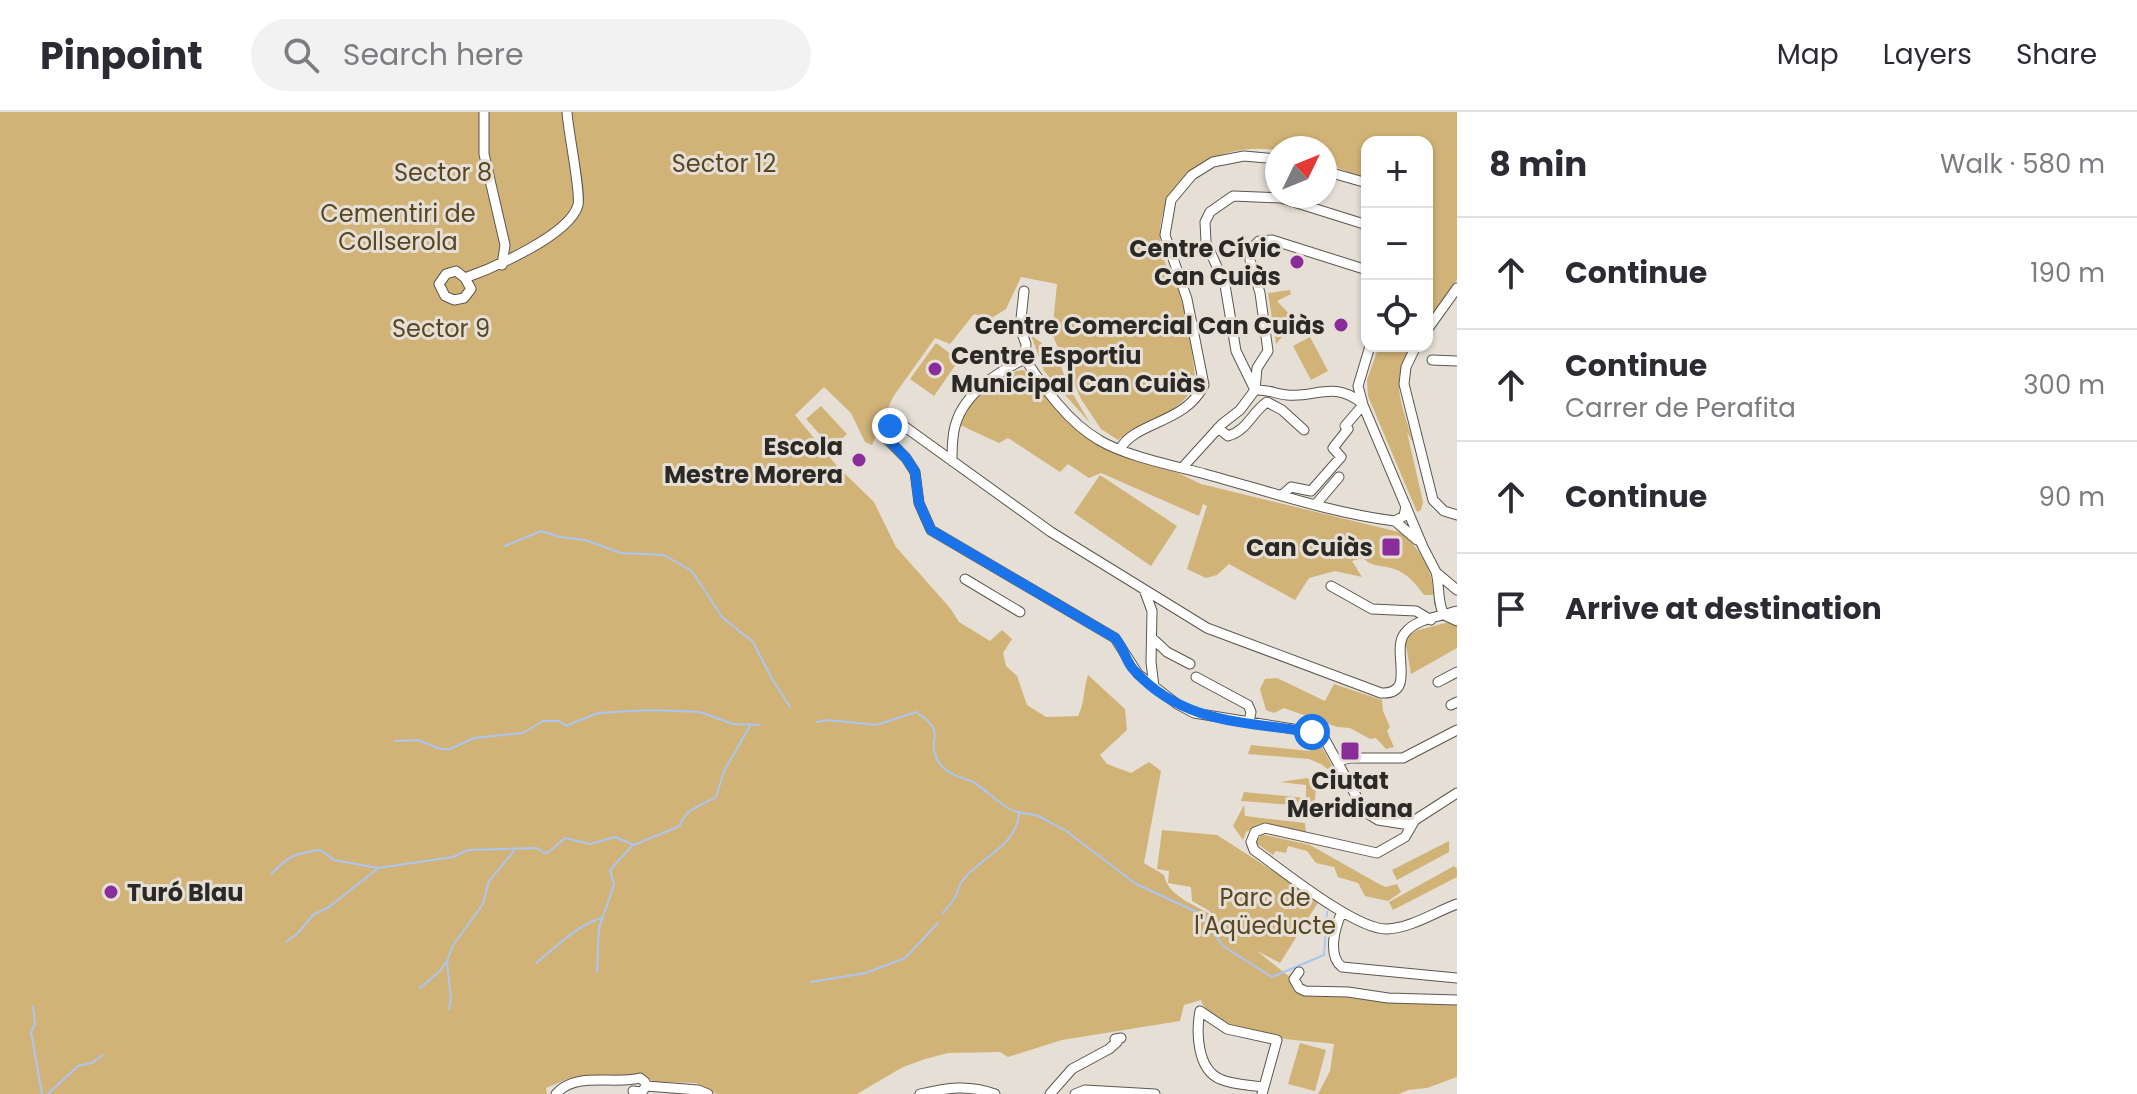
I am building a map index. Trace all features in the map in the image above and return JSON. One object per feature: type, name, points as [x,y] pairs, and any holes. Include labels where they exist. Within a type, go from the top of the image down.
[{"type":"street","points":[[484,112],[484,154],[505,245],[502,265]]},
{"type":"street","points":[[465,278],[502,265],[570,220],[578,203],[567,112]]},
{"type":"street","points":[[1120,449],[1125,439],[1180,412],[1204,385],[1187,299],[1165,235],[1171,200],[1192,175],[1213,162],[1244,156],[1265,158]]},
{"type":"street","points":[[1337,174],[1361,181]]},
{"type":"street","points":[[1255,390],[1236,351],[1225,285],[1206,242],[1205,222],[1210,212],[1233,196],[1281,198],[1361,223]]},
{"type":"street","points":[[1182,468],[1218,428],[1240,410],[1255,390],[1257,368],[1268,351],[1260,293],[1250,260],[1254,244],[1272,240],[1361,268]]},
{"type":"street","points":[[505,245],[512,251],[532,246]]},
{"type":"street","points":[[1433,322],[1457,288]]},
{"type":"street","points":[[1024,291],[1020,328],[1026,344],[1025,359],[1057,403],[1076,423],[1103,443],[1356,516],[1395,521],[1423,547]]},
{"type":"street","points":[[1368,352],[1358,386],[1363,404],[1436,572],[1440,609],[1444,615],[1457,621]]},
{"type":"street","points":[[1413,352],[1406,367],[1404,384],[1433,500],[1444,511],[1457,515]]},
{"type":"street","points":[[952,461],[955,424],[965,406],[991,378],[1025,359]]},
{"type":"street","points":[[1432,360],[1457,361]]},
{"type":"street","points":[[1255,390],[1291,395],[1325,389],[1343,392],[1363,404]]},
{"type":"street","points":[[1218,428],[1232,436],[1249,423],[1261,405],[1267,402],[1282,410],[1304,430]]},
{"type":"street","points":[[1282,495],[1291,487],[1311,491],[1341,457],[1333,448],[1348,429],[1345,426],[1363,404]]},
{"type":"street","points":[[1410,825],[1378,820],[1368,815],[1324,738],[1312,732],[1194,713],[1138,674],[1115,638],[931,530],[918,497],[915,472],[888,440],[888,427],[894,423],[901,424],[1051,532],[1207,628],[1381,693],[1393,691],[1401,684],[1403,677],[1398,649],[1402,635],[1416,624],[1457,611]]},
{"type":"street","points":[[1316,504],[1339,477]]},
{"type":"street","points":[[1395,521],[1404,516],[1406,506]]},
{"type":"street","points":[[1436,572],[1457,590]]},
{"type":"street","points":[[965,579],[1020,612]]},
{"type":"street","points":[[1331,586],[1372,609],[1416,611],[1431,620]]},
{"type":"street","points":[[1141,587],[1152,611],[1154,687]]},
{"type":"street","points":[[1440,598],[1446,591],[1457,590]]},
{"type":"street","points":[[1152,611],[1160,600]]},
{"type":"street","points":[[1152,638],[1167,652],[1190,664]]},
{"type":"street","points":[[1138,674],[1147,671],[1151,662]]},
{"type":"street","points":[[1438,682],[1457,672]]},
{"type":"street","points":[[1196,677],[1248,705],[1251,715],[1249,722]]},
{"type":"street","points":[[1337,761],[1350,758],[1403,758],[1457,730]]},
{"type":"street","points":[[1457,793],[1410,825],[1405,837],[1377,853],[1265,828],[1255,832],[1251,842],[1254,850],[1342,912],[1384,929],[1407,925],[1457,904]]},
{"type":"street","points":[[1342,912],[1335,927],[1334,956],[1342,967],[1457,978]]},
{"type":"street","points":[[1299,972],[1294,979],[1305,991],[1457,1000]]},
{"type":"street","points":[[1200,1011],[1227,1029],[1277,1040],[1263,1091],[1221,1079],[1211,1072],[1198,1038],[1200,1011]]},
{"type":"street","points":[[1050,1094],[1072,1069],[1109,1049],[1117,1042],[1115,1039],[1121,1038]]},
{"type":"street","points":[[557,1092],[570,1084],[607,1081],[640,1093],[646,1086],[698,1090],[708,1094]]},
{"type":"street","points":[[920,1094],[957,1086],[973,1087],[994,1094]]},
{"type":"street","points":[[1075,1094],[1085,1090],[1155,1094]]},
{"type":"green space","points":[[0,112],[1457,112],[1457,280],[1433,315],[1433,136],[1361,136],[1361,177],[1337,168],[1337,136],[1265,136],[1265,149],[1221,155],[1191,171],[1173,190],[1167,202],[1160,227],[1162,253],[1184,307],[1194,375],[1187,396],[1160,417],[1118,440],[1101,429],[1081,399],[1052,334],[1057,284],[1021,277],[1006,309],[990,319],[974,314],[950,344],[935,338],[893,397],[872,445],[865,442],[851,413],[824,387],[795,415],[837,466],[874,502],[896,547],[959,622],[990,641],[1002,630],[1012,639],[1003,653],[1006,666],[1017,676],[1027,705],[1046,717],[1078,716],[1088,675],[1125,709],[1127,730],[1100,755],[1107,764],[1131,773],[1149,762],[1161,771],[1144,863],[1164,875],[1167,883],[1178,896],[1218,919],[1192,901],[1191,887],[1168,883],[1169,871],[1157,869],[1162,830],[1217,835],[1315,898],[1319,901],[1280,963],[1257,951],[1291,978],[1293,990],[1396,1003],[1457,1003],[1457,1077],[1399,1094],[1318,1094],[1330,1071],[1334,1044],[1240,1030],[1222,1023],[1209,1013],[1201,1000],[1184,1005],[1180,1021],[1062,1040],[1008,1057],[1000,1052],[948,1053],[925,1059],[903,1067],[857,1094],[717,1094],[696,1083],[654,1082],[642,1075],[570,1078],[546,1088],[547,1094],[0,1094]]},
{"type":"green space","points":[[1290,290],[1291,294],[1277,301],[1293,318],[1276,344],[1268,293]]},
{"type":"green space","points":[[1031,335],[1057,355],[1068,386],[1090,423],[1044,371]]},
{"type":"green space","points":[[1310,337],[1328,371],[1311,380],[1293,346]]},
{"type":"green space","name":"Centre Esportiu Municipal Can Cuiàs","points":[[936,343],[959,360],[934,396],[910,379]]},
{"type":"green space","points":[[1377,352],[1409,352],[1399,382],[1423,502],[1421,510],[1417,512],[1368,396],[1367,380]]},
{"type":"green space","points":[[1024,370],[1076,429],[1095,443],[1201,484],[1403,533],[1420,553],[1428,569],[1433,595],[1424,595],[1411,579],[1399,571],[1363,558],[1352,561],[1362,577],[1335,571],[1309,578],[1295,600],[1229,564],[1217,575],[1206,578],[1187,569],[1207,506],[1203,504],[1199,516],[1101,473],[1089,478],[1068,464],[1060,472],[1008,438],[999,443],[960,425],[985,388],[1004,376]]},
{"type":"green space","points":[[821,406],[847,434],[832,448],[806,419]]},
{"type":"green space","points":[[1100,475],[1177,526],[1151,566],[1074,513]]},
{"type":"green space","points":[[1457,620],[1457,648],[1411,674],[1405,640],[1415,631]]},
{"type":"green space","points":[[1277,678],[1325,701],[1334,684],[1382,700],[1390,727],[1387,731],[1394,747],[1386,749],[1376,738],[1370,739],[1350,728],[1337,727],[1284,708],[1274,713],[1266,710],[1260,689],[1265,679]]},
{"type":"green space","points":[[1311,743],[1320,744],[1339,778],[1309,759],[1248,754],[1251,745],[1310,751]]},
{"type":"green space","points":[[1307,778],[1316,785],[1314,816],[1307,806],[1241,801],[1244,792],[1306,798],[1306,785],[1280,782]]},
{"type":"green space","points":[[1244,805],[1245,816],[1305,823],[1306,834],[1260,824],[1246,832],[1243,840],[1233,826]]},
{"type":"green space","points":[[1261,834],[1310,845],[1379,884],[1386,887],[1397,884],[1401,892],[1388,901],[1365,896],[1358,883],[1338,877],[1334,867],[1316,863],[1307,851],[1288,846],[1286,853],[1276,851],[1273,855],[1256,843]]},
{"type":"green space","points":[[1449,841],[1449,852],[1397,880],[1392,870]]},
{"type":"green space","points":[[1454,866],[1457,877],[1393,910],[1389,902]]},
{"type":"green space","points":[[1300,1043],[1326,1050],[1315,1091],[1288,1084]]},
{"type":"waterway","points":[[505,546],[541,531],[585,540],[621,553],[664,555],[692,571],[722,617],[753,642],[790,707]]},
{"type":"waterway","points":[[395,741],[418,740],[440,749],[450,749],[474,738],[523,733],[543,721],[559,721],[566,726],[598,713],[649,710],[700,712],[733,724],[760,725]]},
{"type":"waterway","points":[[817,722],[827,720],[876,725],[916,712],[932,726],[935,755],[947,771],[976,784],[1012,810],[1038,816],[1065,830],[1136,884],[1199,913],[1223,946],[1272,977],[1324,955],[1327,912]]},
{"type":"waterway","points":[[271,874],[293,856],[321,850],[334,860],[378,868],[453,857],[468,850],[537,848],[544,853],[565,838],[590,844],[615,837],[634,845],[680,826],[689,812],[716,797],[724,771],[750,726]]},
{"type":"waterway","points":[[942,914],[954,899],[962,881],[1011,835],[1019,814]]},
{"type":"waterway","points":[[597,972],[599,928],[614,885],[610,870],[632,846]]},
{"type":"waterway","points":[[420,988],[447,961],[453,945],[483,904],[489,881],[514,851]]},
{"type":"waterway","points":[[286,942],[313,915],[329,907],[377,869]]},
{"type":"waterway","points":[[536,963],[575,932],[601,918]]},
{"type":"waterway","points":[[811,982],[866,973],[905,958],[938,923]]},
{"type":"waterway","points":[[447,962],[451,999],[449,1009]]},
{"type":"waterway","points":[[33,1006],[35,1024],[31,1032],[42,1094]]},
{"type":"waterway","points":[[48,1094],[78,1066],[92,1063],[103,1055]]},
{"type":"place","name":"Centre Cívic Can Cuiàs","points":[[1297,262]]},
{"type":"place","name":"Centre Comercial Can Cuiàs","points":[[1341,325]]},
{"type":"place","name":"Centre Esportiu Municipal Can Cuiàs","points":[[935,369]]},
{"type":"place","name":"Escola Mestre Morera","points":[[859,460]]},
{"type":"place","name":"Can Cuiàs","points":[[1391,547]]},
{"type":"place","name":"Ciutat Meridiana","points":[[1350,751]]},
{"type":"place","name":"Turó Blau","points":[[111,892]]},
{"type":"route","points":[[890,426],[887,438],[911,463],[919,503],[931,530],[1115,638],[1134,670],[1177,704],[1212,718],[1312,732]]},
{"type":"park label","name":"Sector 12","points":[[724,163]]},
{"type":"park label","name":"Sector 8","points":[[443,172]]},
{"type":"park label","name":"Cementiri de Collserola","points":[[398,227]]},
{"type":"park label","name":"Sector 9","points":[[441,328]]},
{"type":"park label","name":"Parc de l'Aqüeducte","points":[[1265,911]]}]
